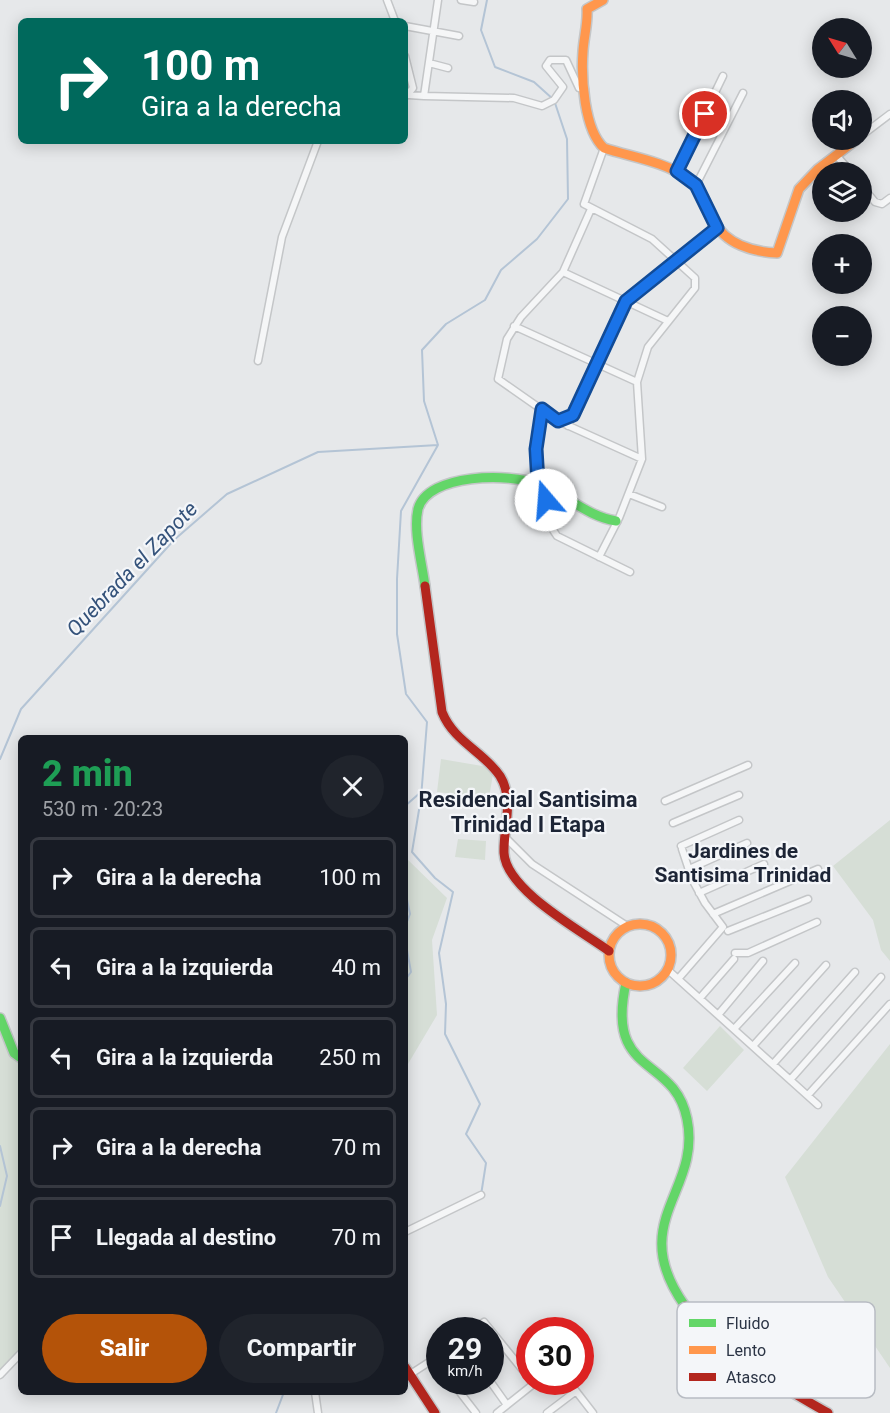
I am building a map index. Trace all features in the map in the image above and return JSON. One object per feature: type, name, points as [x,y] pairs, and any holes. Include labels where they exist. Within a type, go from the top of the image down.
[{"type":"street","points":[[387,0],[394,18]]},
{"type":"street","points":[[424,96],[438,0]]},
{"type":"street","points":[[461,0],[474,2]]},
{"type":"street","points":[[603,0],[588,9],[589,27],[583,54],[585,89],[594,135],[604,148],[677,171],[696,185],[717,228],[736,243],[763,252],[777,253],[800,189],[818,169],[843,150]]},
{"type":"street","points":[[408,27],[459,36]]},
{"type":"street","points":[[408,96],[514,98],[542,106],[554,100],[563,87],[546,66],[550,60],[559,58],[566,60],[579,88],[585,89]]},
{"type":"street","points":[[429,63],[448,68]]},
{"type":"street","points":[[408,68],[413,88],[408,95]]},
{"type":"street","points":[[677,171],[723,76]]},
{"type":"street","points":[[696,185],[743,93]]},
{"type":"street","points":[[872,128],[890,114]]},
{"type":"street","points":[[258,361],[282,237],[317,144]]},
{"type":"street","points":[[599,557],[629,494],[640,455],[637,382],[648,347],[695,288],[696,283],[695,278],[652,239],[584,204],[604,148]]},
{"type":"street","points":[[836,155],[842,162]]},
{"type":"street","points":[[872,198],[882,204],[890,198]]},
{"type":"street","points":[[591,209],[563,272],[514,326],[507,339],[498,380],[558,421],[640,455]]},
{"type":"street","points":[[568,426],[595,363],[626,301],[674,260],[717,228]]},
{"type":"street","points":[[563,272],[668,321]]},
{"type":"street","points":[[514,326],[637,382]]},
{"type":"street","points":[[542,409],[536,449],[541,485],[553,530],[557,536],[630,572]]},
{"type":"street","points":[[558,421],[573,415]]},
{"type":"street","points":[[609,951],[521,887],[506,866],[504,846],[507,839],[509,807],[501,778],[488,760],[463,743],[448,727],[442,712],[417,508],[427,492],[441,484],[494,478],[541,485],[564,499],[616,521]]},
{"type":"street","points":[[629,494],[662,507]]},
{"type":"street","points":[[665,801],[748,765]]},
{"type":"street","points":[[673,823],[739,795]]},
{"type":"street","points":[[678,979],[721,931],[721,923],[699,893],[682,848],[739,820]]},
{"type":"street","points":[[507,839],[532,864],[627,926]]},
{"type":"street","points":[[689,869],[747,843]]},
{"type":"street","points":[[699,893],[764,864]]},
{"type":"street","points":[[713,914],[818,869]]},
{"type":"street","points":[[728,931],[808,899]]},
{"type":"street","points":[[700,998],[734,956],[817,922]]},
{"type":"street","points":[[648,924],[662,932],[672,952],[668,970],[654,983],[635,986],[626,983],[611,967],[609,951],[618,932],[627,926],[648,924]]},
{"type":"street","points":[[718,1015],[763,961]]},
{"type":"street","points":[[734,1029],[795,963]]},
{"type":"street","points":[[753,1046],[826,965]]},
{"type":"street","points":[[668,970],[818,1105]]},
{"type":"street","points":[[773,1064],[855,972]]},
{"type":"street","points":[[790,1080],[882,977]]},
{"type":"street","points":[[626,983],[621,1026],[624,1040],[675,1090],[687,1117],[689,1137],[662,1231],[664,1263],[674,1293],[682,1302]]},
{"type":"street","points":[[808,1095],[890,1004]]},
{"type":"street","points":[[0,1018],[14,1053],[18,1056]]},
{"type":"street","points":[[408,1231],[481,1195]]},
{"type":"street","points":[[504,1346],[516,1361]]},
{"type":"street","points":[[0,1375],[18,1356]]},
{"type":"street","points":[[408,1371],[426,1362]]},
{"type":"street","points":[[408,1372],[435,1413]]},
{"type":"street","points":[[315,1395],[318,1413]]},
{"type":"street","points":[[462,1395],[476,1413]]},
{"type":"street","points":[[500,1395],[507,1405]]},
{"type":"street","points":[[497,1413],[518,1395]]},
{"type":"street","points":[[547,1413],[571,1395]]},
{"type":"street","points":[[579,1395],[593,1413]]},
{"type":"street","points":[[805,1398],[828,1413]]},
{"type":"shaded area","points":[[441,759],[494,768],[489,798],[437,792]]},
{"type":"shaded area","points":[[890,820],[890,961],[881,950],[873,920],[833,866]]},
{"type":"shaded area","points":[[458,839],[486,841],[485,860],[455,857]]},
{"type":"shaded area","points":[[408,860],[447,898],[432,940],[437,1015],[408,1064]]},
{"type":"shaded area","points":[[720,1026],[744,1050],[707,1091],[683,1068]]},
{"type":"shaded area","points":[[0,1032],[18,1061],[18,1354],[0,1372]]},
{"type":"shaded area","points":[[890,1044],[890,1368],[875,1346],[875,1302],[845,1302],[828,1277],[785,1177]]},
{"type":"waterway","points":[[438,445],[424,401],[422,350],[446,324],[485,300],[501,270],[537,239],[568,199],[567,139],[554,100],[534,82],[495,67],[481,30],[487,0]]},
{"type":"waterway","points":[[438,445],[401,511],[397,634],[406,694],[427,722],[421,798],[412,852],[435,878],[453,892],[439,953],[446,1004],[445,1034],[480,1104],[466,1134],[486,1163],[481,1195]]},
{"type":"waterway","name":"Quebrada el Zapote","points":[[0,759],[21,709],[174,540],[227,494],[318,452],[438,445]]},
{"type":"waterway","points":[[408,803],[421,792]]},
{"type":"waterway","points":[[408,904],[410,914],[408,919]]},
{"type":"waterway","points":[[408,956],[411,972],[408,976]]},
{"type":"waterway","points":[[0,1146],[7,1176],[0,1206]]},
{"type":"waterway","points":[[276,1413],[283,1395]]},
{"type":"traffic: fast","points":[[425,586],[417,537],[418,509],[425,497],[437,488],[453,482],[490,478],[525,480],[548,488],[595,515],[616,521]]},
{"type":"traffic: fast","points":[[626,983],[622,1013],[625,1035],[633,1051],[669,1084],[680,1098],[687,1119],[689,1145],[685,1167],[663,1229],[662,1251],[668,1277],[683,1302]]},
{"type":"traffic: fast","points":[[0,1018],[14,1053],[18,1056]]},
{"type":"traffic: slow","points":[[603,0],[587,9],[583,62],[585,102],[597,140],[604,148],[657,163],[687,178],[700,192],[719,229],[732,241],[759,251],[777,253],[799,189],[818,169],[843,150]]},
{"type":"traffic: slow","points":[[634,924],[646,924],[662,933],[669,943],[671,955],[669,967],[662,977],[646,986],[634,986],[623,981],[614,972],[609,961],[609,949],[614,938],[623,929],[634,924]]},
{"type":"traffic: jam","points":[[425,586],[442,712],[461,739],[493,767],[500,776],[507,794],[504,853],[508,867],[530,895],[609,951]]},
{"type":"traffic: jam","points":[[408,1372],[435,1413]]},
{"type":"traffic: jam","points":[[802,1398],[828,1413]]},
{"type":"district","name":"Residencial Santisima Trinidad I Etapa","points":[[528,812]]},
{"type":"district","name":"Jardines de Santisima Trinidad","points":[[743,863]]},
{"type":"route","points":[[546,500],[545,488],[538,483],[536,449],[538,423],[542,409],[558,421],[573,415],[595,363],[626,301],[674,260],[717,228],[696,185],[677,171],[705,114]]}]
